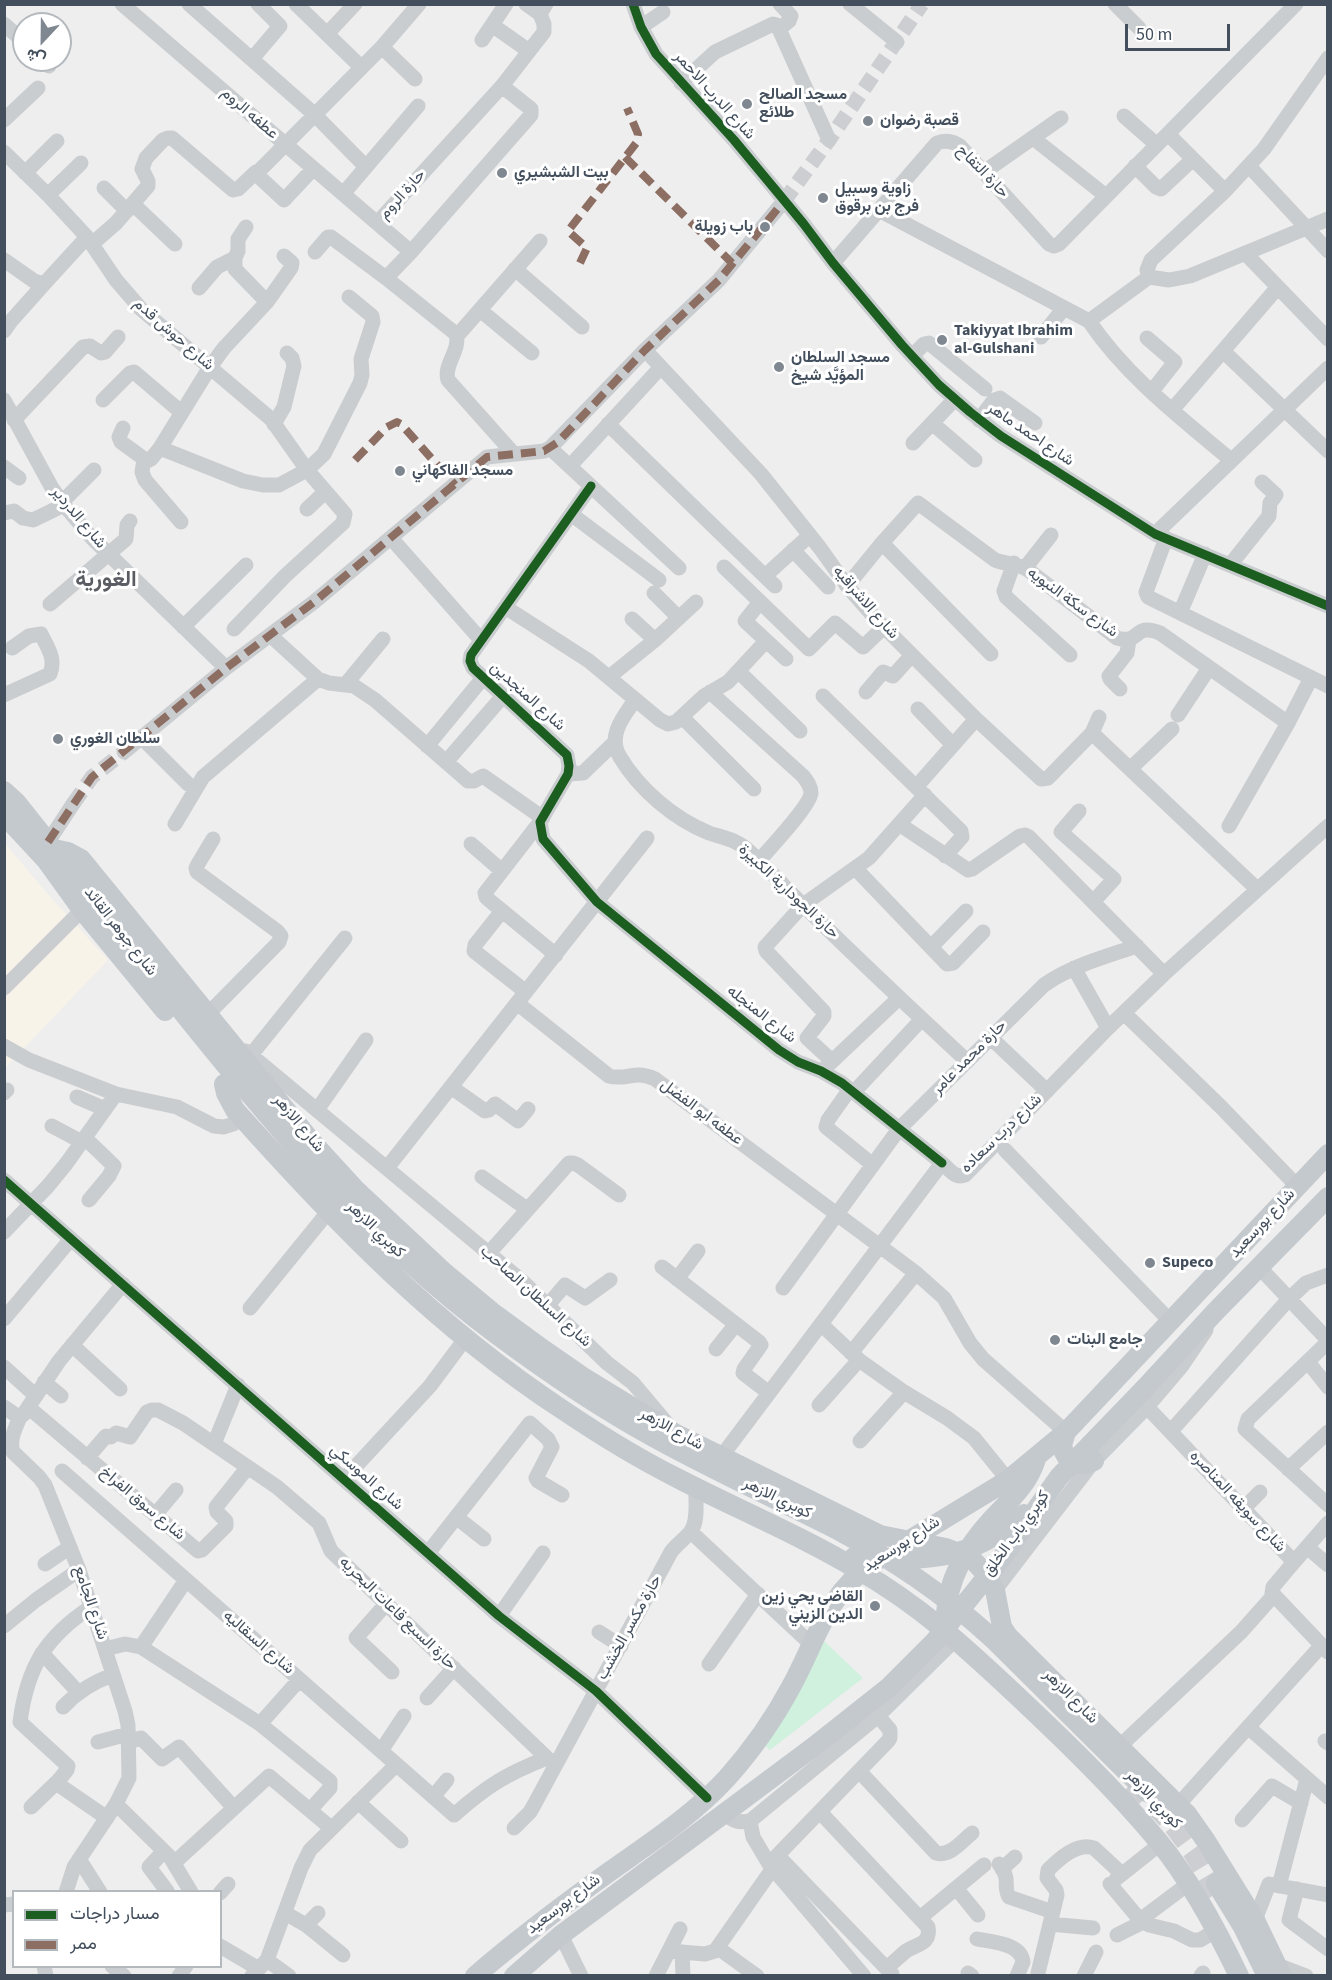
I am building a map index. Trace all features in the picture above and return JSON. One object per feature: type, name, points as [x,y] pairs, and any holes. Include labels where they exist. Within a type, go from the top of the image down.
[{"type":"main road","name":"شارع جوهر القائد","points":[[4,791],[16,802],[51,845],[229,1080]]},
{"type":"main road","name":"شارع جوهر القائد","points":[[4,815],[46,860],[82,910],[229,1080]]},
{"type":"main road","name":"شارع الازهر","points":[[51,845],[81,859],[319,1150],[355,1189],[445,1273],[492,1312],[610,1395],[676,1434],[880,1535],[946,1548],[964,1554],[983,1569],[994,1590],[999,1619],[1008,1636],[1178,1805],[1206,1841],[1255,1920],[1275,1972]]},
{"type":"main road","points":[[229,1080],[230,1102],[328,1212],[376,1261],[465,1339],[563,1410],[639,1457],[831,1554],[857,1564],[952,1635],[1100,1778],[1160,1844],[1188,1884],[1239,1976]]},
{"type":"main road","name":"كوبري الازهر","points":[[229,1080],[372,1229],[452,1300],[494,1333],[577,1390],[651,1436],[876,1551],[916,1576],[955,1605],[1008,1654],[1177,1823],[1196,1849],[1243,1927],[1275,1972]]},
{"type":"main road","name":"كوبري الازهر","points":[[229,1080],[315,1184],[361,1230],[429,1293],[503,1353],[570,1400],[645,1446],[684,1468],[870,1561],[947,1615],[983,1645],[1167,1831],[1232,1933],[1252,1976]]},
{"type":"main road","name":"شارع بورسعيد","points":[[475,1976],[545,1919],[672,1828],[707,1798],[740,1764],[768,1727],[792,1687],[832,1605],[857,1564],[907,1541],[1008,1480],[1066,1432],[1328,1154]]},
{"type":"main road","name":"شارع بورسعيد","points":[[1215,1312],[1324,1208]]},
{"type":"main road","name":"كوبري باب الخلق","points":[[812,1748],[889,1687],[934,1641],[1001,1558],[1059,1477],[1145,1398],[1215,1312]]},
{"type":"main road","points":[[1066,1432],[1062,1445],[1067,1459],[1080,1465],[1094,1461]]},
{"type":"main road","points":[[952,1635],[946,1612],[949,1593],[964,1554],[991,1520],[1026,1484],[1037,1457]]},
{"type":"main road","points":[[857,1564],[935,1558],[972,1548],[1001,1533],[1059,1477]]},
{"type":"main road","name":"شارع بورسعيد","points":[[514,1976],[561,1935],[812,1748]]},
{"type":"street","name":"عطفه الروم","points":[[122,4],[377,223]]},
{"type":"street","points":[[189,4],[314,114],[366,167]]},
{"type":"street","points":[[252,59],[280,26],[258,4]]},
{"type":"street","points":[[296,4],[361,67]]},
{"type":"street","points":[[327,34],[355,4]]},
{"type":"street","points":[[4,331],[44,284],[89,241],[116,223],[148,186],[142,169],[143,163],[163,140],[172,138],[233,190],[238,189],[382,47],[419,4]]},
{"type":"street","points":[[482,40],[506,4]]},
{"type":"street","points":[[526,4],[543,9]]},
{"type":"street","name":"شارع الدرب الاحمر","points":[[633,4],[641,27],[656,54],[734,140],[784,201]]},
{"type":"street","points":[[779,29],[789,21],[791,16],[780,4]]},
{"type":"street","points":[[850,4],[897,42]]},
{"type":"street","points":[[1115,4],[1139,28]]},
{"type":"street","points":[[1033,138],[1106,196],[1169,135],[1296,4]]},
{"type":"street","name":"حارة الروم","points":[[411,252],[377,223],[502,86],[544,32],[543,9]]},
{"type":"street","points":[[641,27],[663,12]]},
{"type":"street","points":[[681,83],[715,52],[773,24],[777,25],[829,140]]},
{"type":"street","points":[[492,25],[529,51]]},
{"type":"street","points":[[382,47],[415,79]]},
{"type":"street","points":[[1149,277],[1147,270],[1151,260],[1225,191],[1264,149],[1328,58]]},
{"type":"street","points":[[386,278],[531,115],[531,110],[502,86]]},
{"type":"street","points":[[4,120],[38,88]]},
{"type":"street","points":[[343,194],[418,106]]},
{"type":"street","points":[[1124,116],[1157,145]]},
{"type":"street","points":[[984,172],[1062,118]]},
{"type":"street","points":[[1169,135],[1225,191]]},
{"type":"street","points":[[25,173],[57,141]]},
{"type":"street","name":"حارة التفاح","points":[[833,263],[937,143],[943,141],[955,142],[960,146],[1054,246],[1059,244],[1106,196]]},
{"type":"street","name":"شارع حوش قدم","points":[[4,152],[48,195],[89,241],[116,280],[141,309],[271,419],[307,470],[345,514],[343,523],[285,576],[234,629]]},
{"type":"street","points":[[1135,166],[1156,187],[1161,189],[1193,159]]},
{"type":"street","points":[[48,195],[81,163]]},
{"type":"street","points":[[1249,166],[1328,250]]},
{"type":"street","points":[[256,172],[256,176],[284,200],[313,168]]},
{"type":"street","points":[[104,188],[175,244]]},
{"type":"street","points":[[124,752],[226,668],[314,602],[488,457],[544,451],[550,448],[645,350],[719,279],[784,201]]},
{"type":"street","name":"شارع احمد ماهر","points":[[784,201],[912,356],[955,399],[980,420],[1019,448],[1160,536],[1328,606]]},
{"type":"street","points":[[879,210],[1089,321],[1103,342],[1152,391],[1231,460]]},
{"type":"street","points":[[1089,321],[1149,277],[1180,279],[1328,219]]},
{"type":"street","points":[[246,227],[238,239],[235,268],[267,302]]},
{"type":"street","points":[[315,252],[328,237],[331,237],[457,336]]},
{"type":"street","points":[[513,453],[447,380],[446,372],[457,336],[540,241]]},
{"type":"street","points":[[1245,254],[1328,339]]},
{"type":"street","points":[[123,428],[119,437],[121,442],[144,460],[150,461],[210,367],[267,302],[291,268],[292,262],[285,256]]},
{"type":"street","points":[[199,288],[217,267],[235,258]]},
{"type":"street","points":[[4,260],[34,281],[44,284]]},
{"type":"street","points":[[515,269],[582,327]]},
{"type":"street","points":[[1172,410],[1278,287]]},
{"type":"street","points":[[160,448],[243,481],[263,485],[279,485],[307,470],[324,454],[362,375],[361,359],[373,322],[372,316],[349,297]]},
{"type":"street","points":[[1041,337],[1064,308]]},
{"type":"street","points":[[480,310],[532,354]]},
{"type":"street","points":[[14,420],[83,347],[90,346],[102,353],[118,337]]},
{"type":"street","points":[[1147,338],[1175,363],[1152,391]]},
{"type":"street","points":[[912,356],[924,344],[929,343],[985,389]]},
{"type":"street","name":"شارع الاشراقيه","points":[[645,350],[761,474],[847,586],[884,627],[976,719],[1041,779],[1048,778],[1092,733],[1099,717]]},
{"type":"street","points":[[1223,351],[1328,451]]},
{"type":"street","points":[[274,424],[284,407],[294,366],[292,358],[287,353]]},
{"type":"street","points":[[570,466],[661,367]]},
{"type":"street","points":[[1328,368],[1231,460],[1160,536],[1146,594],[1328,686]]},
{"type":"street","points":[[104,400],[130,373],[134,372],[181,412]]},
{"type":"street","points":[[980,420],[994,400],[1000,398],[1035,423]]},
{"type":"street","points":[[914,443],[955,399]]},
{"type":"street","name":"شارع الدردير","points":[[4,400],[52,488],[63,503],[109,555],[226,668]]},
{"type":"street","points":[[932,423],[975,460]]},
{"type":"street","points":[[608,424],[770,581],[793,550],[810,535]]},
{"type":"street","points":[[550,448],[679,568]]},
{"type":"street","points":[[144,460],[142,472],[145,480],[181,522]]},
{"type":"street","points":[[4,467],[19,478]]},
{"type":"street","points":[[4,513],[14,511],[23,518],[33,520],[63,503],[94,470]]},
{"type":"street","points":[[1230,565],[1269,516],[1269,505],[1276,495],[1262,482]]},
{"type":"street","name":"شارع المنجدين","points":[[568,774],[567,755],[483,678],[470,662],[471,655],[481,640],[591,486]]},
{"type":"street","points":[[307,509],[325,492]]},
{"type":"street","name":"شارع سكة النبويه","points":[[847,586],[918,503],[995,560],[1020,566],[1117,638],[1133,639],[1141,631],[1149,629],[1160,633],[1288,723]]},
{"type":"street","points":[[571,514],[657,587],[679,618]]},
{"type":"street","points":[[50,604],[126,539],[127,525],[130,521]]},
{"type":"street","points":[[1051,535],[1020,566],[1004,591],[1006,597],[1070,655]]},
{"type":"street","points":[[391,538],[481,640]]},
{"type":"street","points":[[882,543],[991,654]]},
{"type":"street","points":[[793,550],[828,587]]},
{"type":"street","points":[[1180,613],[1205,554]]},
{"type":"street","points":[[183,627],[246,565]]},
{"type":"street","points":[[724,567],[809,649],[835,624],[864,647],[884,627]]},
{"type":"street","points":[[609,676],[696,602]]},
{"type":"street","points":[[760,602],[746,621],[786,659]]},
{"type":"street","points":[[505,608],[609,676],[635,700],[668,724],[676,722],[710,692],[728,681],[766,641]]},
{"type":"street","points":[[632,619],[654,640]]},
{"type":"street","points":[[4,695],[50,674],[53,659],[41,634],[29,636],[12,648]]},
{"type":"street","points":[[270,635],[318,679],[328,684],[354,686],[375,700],[468,781],[474,781],[483,776],[541,820],[543,839],[597,902]]},
{"type":"street","points":[[345,685],[382,639]]},
{"type":"street","points":[[1120,689],[1109,676],[1127,653],[1129,640]]},
{"type":"street","points":[[866,692],[883,672],[892,676],[912,655]]},
{"type":"street","points":[[1131,769],[1174,722],[1209,668]]},
{"type":"street","points":[[738,671],[800,731]]},
{"type":"street","points":[[427,746],[483,678]]},
{"type":"street","points":[[1229,826],[1311,678]]},
{"type":"street","points":[[175,824],[203,777],[318,679]]},
{"type":"street","points":[[710,692],[803,776],[810,787],[811,793],[806,805],[759,861]]},
{"type":"street","points":[[446,762],[503,696]]},
{"type":"street","points":[[823,696],[963,834],[945,856]]},
{"type":"street","points":[[556,955],[486,897],[485,892],[541,820],[568,774],[583,773],[615,742],[618,723],[635,700]]},
{"type":"street","points":[[918,709],[953,745]]},
{"type":"street","points":[[454,713],[473,730]]},
{"type":"street","points":[[682,717],[754,789]]},
{"type":"street","points":[[899,998],[827,1066],[807,1038],[824,1016],[824,1012],[765,949],[765,946],[803,905],[869,858],[899,824],[953,745],[976,719]]},
{"type":"street","points":[[1092,733],[1257,889]]},
{"type":"street","points":[[141,737],[188,784]]},
{"type":"street","name":"حارة الجودارية الكبيرة","points":[[615,742],[619,756],[637,780],[659,802],[684,820],[709,833],[738,843],[750,851],[899,998],[967,1061]]},
{"type":"street","points":[[51,845],[73,804]]},
{"type":"street","points":[[1079,811],[1061,832],[1114,879],[1093,902]]},
{"type":"street","points":[[899,824],[968,870],[1024,835],[1029,837],[1164,974]]},
{"type":"street","name":"شارع درب سعاده","points":[[721,1456],[942,1163],[956,1175],[965,1174],[1164,974],[1328,826]]},
{"type":"street","points":[[387,1168],[647,838]]},
{"type":"street","points":[[208,1014],[279,942],[281,936],[197,872],[198,864],[213,839]]},
{"type":"street","points":[[471,844],[502,871]]},
{"type":"street","points":[[855,868],[945,962],[950,964],[983,932]]},
{"type":"street","name":"شارع المنجله","points":[[597,902],[779,1050],[798,1062],[827,1066],[852,1091],[942,1163]]},
{"type":"street","points":[[4,988],[82,910]]},
{"type":"street","name":"عطفه ابو الفضل","points":[[502,911],[475,945],[474,951],[521,998],[609,1077],[619,1079],[638,1074],[655,1079],[916,1273],[944,1298],[970,1343],[983,1359],[1066,1432]]},
{"type":"street","points":[[931,947],[966,911]]},
{"type":"street","points":[[250,1055],[345,938]]},
{"type":"street","name":"حارة محمد عامر","points":[[783,1288],[899,1129],[1044,985],[1074,968],[1137,946]]},
{"type":"street","points":[[1074,968],[1108,1028]]},
{"type":"street","points":[[1124,1013],[1221,1107],[1298,1187]]},
{"type":"street","points":[[873,1165],[826,1127],[828,1120],[852,1091],[922,1019]]},
{"type":"street","name":"شارع السلطان الصاحب","points":[[220,1030],[489,1253],[548,1305],[607,1363],[633,1383],[676,1434]]},
{"type":"street","points":[[991,1038],[1047,1091]]},
{"type":"street","points":[[317,1110],[366,1040]]},
{"type":"street","points":[[4,1046],[29,1060],[116,1094],[177,1107],[214,1126],[224,1127],[242,1117]]},
{"type":"street","points":[[451,1087],[485,1112],[495,1104],[518,1121],[528,1109]]},
{"type":"street","points":[[4,1232],[66,1164],[116,1094]]},
{"type":"street","points":[[77,1097],[105,1109]]},
{"type":"street","points":[[52,1126],[83,1140],[112,1162],[114,1166],[112,1171],[89,1200]]},
{"type":"street","points":[[1005,1150],[1171,1323]]},
{"type":"street","points":[[489,1253],[569,1163],[578,1165],[619,1195]]},
{"type":"street","points":[[482,1177],[527,1209]]},
{"type":"street","name":"شارع الموسكي","points":[[4,1180],[499,1616],[596,1691],[707,1798]]},
{"type":"street","points":[[250,1308],[328,1212]]},
{"type":"street","points":[[4,1319],[71,1239]]},
{"type":"street","points":[[677,1279],[698,1251]]},
{"type":"street","points":[[662,1267],[761,1345],[744,1372],[769,1393]]},
{"type":"street","points":[[1260,1268],[1328,1341],[1248,1419],[1245,1426],[1246,1431],[1328,1505]]},
{"type":"street","points":[[819,1406],[916,1273]]},
{"type":"street","points":[[1170,1431],[1288,1299],[1306,1283],[1328,1275]]},
{"type":"street","points":[[548,1305],[565,1285],[585,1298],[610,1280]]},
{"type":"street","points":[[32,1400],[72,1344],[123,1284]]},
{"type":"street","points":[[716,1349],[735,1324]]},
{"type":"street","points":[[821,1324],[855,1356],[904,1392],[947,1418],[974,1438],[1008,1480]]},
{"type":"street","points":[[344,1479],[430,1386],[465,1339]]},
{"type":"street","points":[[72,1344],[120,1389]]},
{"type":"street","points":[[1308,1362],[1328,1387]]},
{"type":"street","points":[[4,1367],[32,1400]]},
{"type":"street","points":[[214,1444],[238,1385]]},
{"type":"street","points":[[860,1441],[904,1392]]},
{"type":"street","points":[[5,1407],[61,1396]]},
{"type":"street","points":[[994,1590],[1145,1398]]},
{"type":"street","name":"شارع سويقه المناصره","points":[[1145,1398],[1170,1431],[1294,1562],[1271,1590],[1273,1596]]},
{"type":"street","name":"شارع سوق الفراخ","points":[[32,1400],[83,1455],[201,1551],[225,1526],[226,1521],[217,1512],[216,1507],[248,1467]]},
{"type":"street","name":"شارع الجامع","points":[[32,1400],[12,1437],[9,1457],[39,1477],[46,1490],[79,1570],[125,1711],[128,1738],[129,1778],[116,1804],[70,1875],[69,1890]]},
{"type":"street","name":"حارة السبع قاعات البحريه","points":[[83,1455],[106,1436],[111,1437],[116,1432],[130,1437],[147,1413],[152,1410],[158,1410],[214,1444],[276,1487],[319,1523],[331,1551],[551,1761]]},
{"type":"street","points":[[428,1553],[530,1423],[548,1439],[552,1448],[536,1478],[562,1495]]},
{"type":"street","points":[[1288,1469],[1328,1432]]},
{"type":"street","points":[[46,1490],[62,1471],[83,1455]]},
{"type":"street","name":"شارع السقاليه","points":[[62,1471],[454,1815],[496,1781],[513,1772],[551,1761]]},
{"type":"street","points":[[696,1487],[694,1524],[691,1532],[812,1645]]},
{"type":"street","points":[[155,1515],[176,1490]]},
{"type":"street","points":[[1243,1509],[1260,1492]]},
{"type":"street","points":[[456,1517],[484,1539]]},
{"type":"street","points":[[1294,1562],[1328,1523]]},
{"type":"street","name":"حارة مكسر الخشب","points":[[514,1828],[530,1812],[551,1761],[596,1691],[671,1552],[691,1532]]},
{"type":"street","points":[[1307,1546],[1328,1565]]},
{"type":"street","points":[[45,1564],[70,1547]]},
{"type":"street","points":[[499,1616],[543,1553]]},
{"type":"street","points":[[4,1626],[79,1570]]},
{"type":"street","points":[[141,1647],[186,1580]]},
{"type":"street","points":[[709,1665],[758,1594]]},
{"type":"street","points":[[1120,1746],[1241,1632],[1273,1596],[1324,1649],[1248,1727],[1178,1805]]},
{"type":"street","points":[[386,1604],[356,1638],[392,1672]]},
{"type":"street","points":[[31,1807],[58,1781],[68,1767],[21,1722],[29,1678],[53,1637],[71,1620],[91,1607]]},
{"type":"street","points":[[599,1632],[621,1646]]},
{"type":"street","points":[[723,1813],[733,1821],[750,1821],[878,1716],[952,1635]]},
{"type":"street","points":[[105,1649],[125,1644],[141,1647],[260,1724],[330,1781],[330,1788],[310,1810]]},
{"type":"street","points":[[42,1653],[78,1692]]},
{"type":"street","points":[[427,1698],[454,1668]]},
{"type":"street","points":[[63,1707],[78,1692],[113,1675]]},
{"type":"street","points":[[260,1724],[299,1680]]},
{"type":"street","points":[[381,1751],[404,1716]]},
{"type":"street","points":[[676,1952],[705,1954],[718,1948],[773,1862],[890,1738],[890,1730],[878,1716]]},
{"type":"street","points":[[1248,1727],[1328,1797]]},
{"type":"street","points":[[98,1742],[141,1738],[162,1759],[179,1747],[234,1808]]},
{"type":"street","points":[[259,1968],[285,1912],[305,1859],[317,1842],[396,1765]]},
{"type":"street","points":[[859,1771],[936,1853],[941,1855],[949,1852],[972,1833]]},
{"type":"street","points":[[167,1890],[149,1867],[169,1857],[234,1808],[269,1776],[331,1828]]},
{"type":"street","points":[[1279,1886],[1307,1779]]},
{"type":"street","points":[[432,1797],[447,1780]]},
{"type":"street","points":[[58,1781],[59,1785],[107,1818]]},
{"type":"street","points":[[1242,1820],[1272,1786],[1301,1803]]},
{"type":"street","points":[[358,1802],[401,1841]]},
{"type":"street","points":[[116,1804],[169,1857],[190,1890]]},
{"type":"street","points":[[773,1862],[890,1972],[907,1951],[927,1939],[928,1927],[820,1812]]},
{"type":"street","points":[[750,1821],[753,1837],[864,1976]]},
{"type":"street","points":[[1111,1883],[1160,1844]]},
{"type":"street","points":[[977,1939],[1010,1947],[1023,1957],[1019,1971],[1041,1974],[1057,1894],[1047,1878],[1048,1870],[1076,1848],[1082,1846],[1094,1848],[1111,1883],[1142,1921],[1174,1931],[1192,1940],[1200,1940],[1215,1931]]},
{"type":"street","points":[[920,1918],[956,1888],[1015,1857]]},
{"type":"street","points":[[79,1859],[99,1890]]},
{"type":"street","points":[[995,1866],[1007,1875],[1006,1890],[1009,1897],[1051,1918],[1093,1928]]},
{"type":"street","points":[[1117,1935],[1142,1921],[1188,1884]]},
{"type":"street","points":[[1255,1920],[1269,1884],[1328,1895]]},
{"type":"street","points":[[956,1888],[978,1915]]},
{"type":"street","points":[[1297,1889],[1289,1920],[1328,1949]]},
{"type":"street","points":[[285,1912],[343,1954]]},
{"type":"street","points":[[306,1925],[318,1912]]},
{"type":"street","points":[[680,1929],[676,1952],[682,1976]]},
{"type":"street","points":[[561,1935],[582,1976]]},
{"type":"street","points":[[222,1947],[259,1968],[289,1976]]},
{"type":"street","points":[[718,1948],[757,1976]]},
{"type":"street","points":[[656,1976],[676,1952]]},
{"type":"street","points":[[1084,1976],[1096,1952]]},
{"type":"street","points":[[1275,1972],[1306,1976]]},
{"type":"shaded area","points":[[4,842],[108,960],[5,1068]]},
{"type":"green space","points":[[824,1641],[863,1678],[770,1750],[764,1745]]},
{"type":"tunnel","points":[[784,201],[829,140],[922,4]]},
{"type":"tunnel","points":[[73,804],[92,777],[124,752]]},
{"type":"tunnel","points":[[1132,1783],[1173,1825],[1221,1899]]},
{"type":"marked path","points":[[580,263],[587,248],[568,231],[637,142],[638,134],[627,108]]},
{"type":"marked path","points":[[625,157],[732,263]]},
{"type":"marked path","points":[[48,842],[92,777],[226,668],[314,602],[487,457],[544,451],[558,442],[645,350],[719,280],[784,201]]},
{"type":"marked path","points":[[355,460],[387,427],[397,422],[455,485]]},
{"type":"cycle path","points":[[633,4],[641,27],[656,54],[734,140],[902,345],[939,385],[970,412],[1001,436],[1155,534],[1328,606]]},
{"type":"cycle path","points":[[591,486],[471,655],[470,661],[473,668],[567,755],[568,774],[540,822],[543,839],[597,902],[779,1050],[798,1062],[842,1083],[942,1163]]},
{"type":"cycle path","points":[[4,1180],[499,1616],[596,1691],[707,1798]]},
{"type":"place","name":"مسجد الصالح طلائع","points":[[747,104]]},
{"type":"place","name":"قصبة رضوان","points":[[868,121]]},
{"type":"place","name":"بيت الشبشيري","points":[[502,173]]},
{"type":"place","name":"زاوية وسبيل فرج بن برقوق","points":[[823,198]]},
{"type":"place","name":"باب زويلة","points":[[765,227]]},
{"type":"place","name":"Takiyyat Ibrahim al-Gulshani","points":[[942,340]]},
{"type":"place","name":"مسجد السلطان المؤيَّد شيخ","points":[[779,367]]},
{"type":"place","name":"مسجد الفاكهاني","points":[[400,471]]},
{"type":"place","name":"سلطان الغوري","points":[[58,739]]},
{"type":"place","name":"Supeco","points":[[1150,1263]]},
{"type":"place","name":"جامع البنات","points":[[1055,1340]]},
{"type":"place","name":"القاضي يحي زين الدين الزيني","points":[[875,1606]]},
{"type":"district","name":"الغورية","points":[[106,581]]}]
